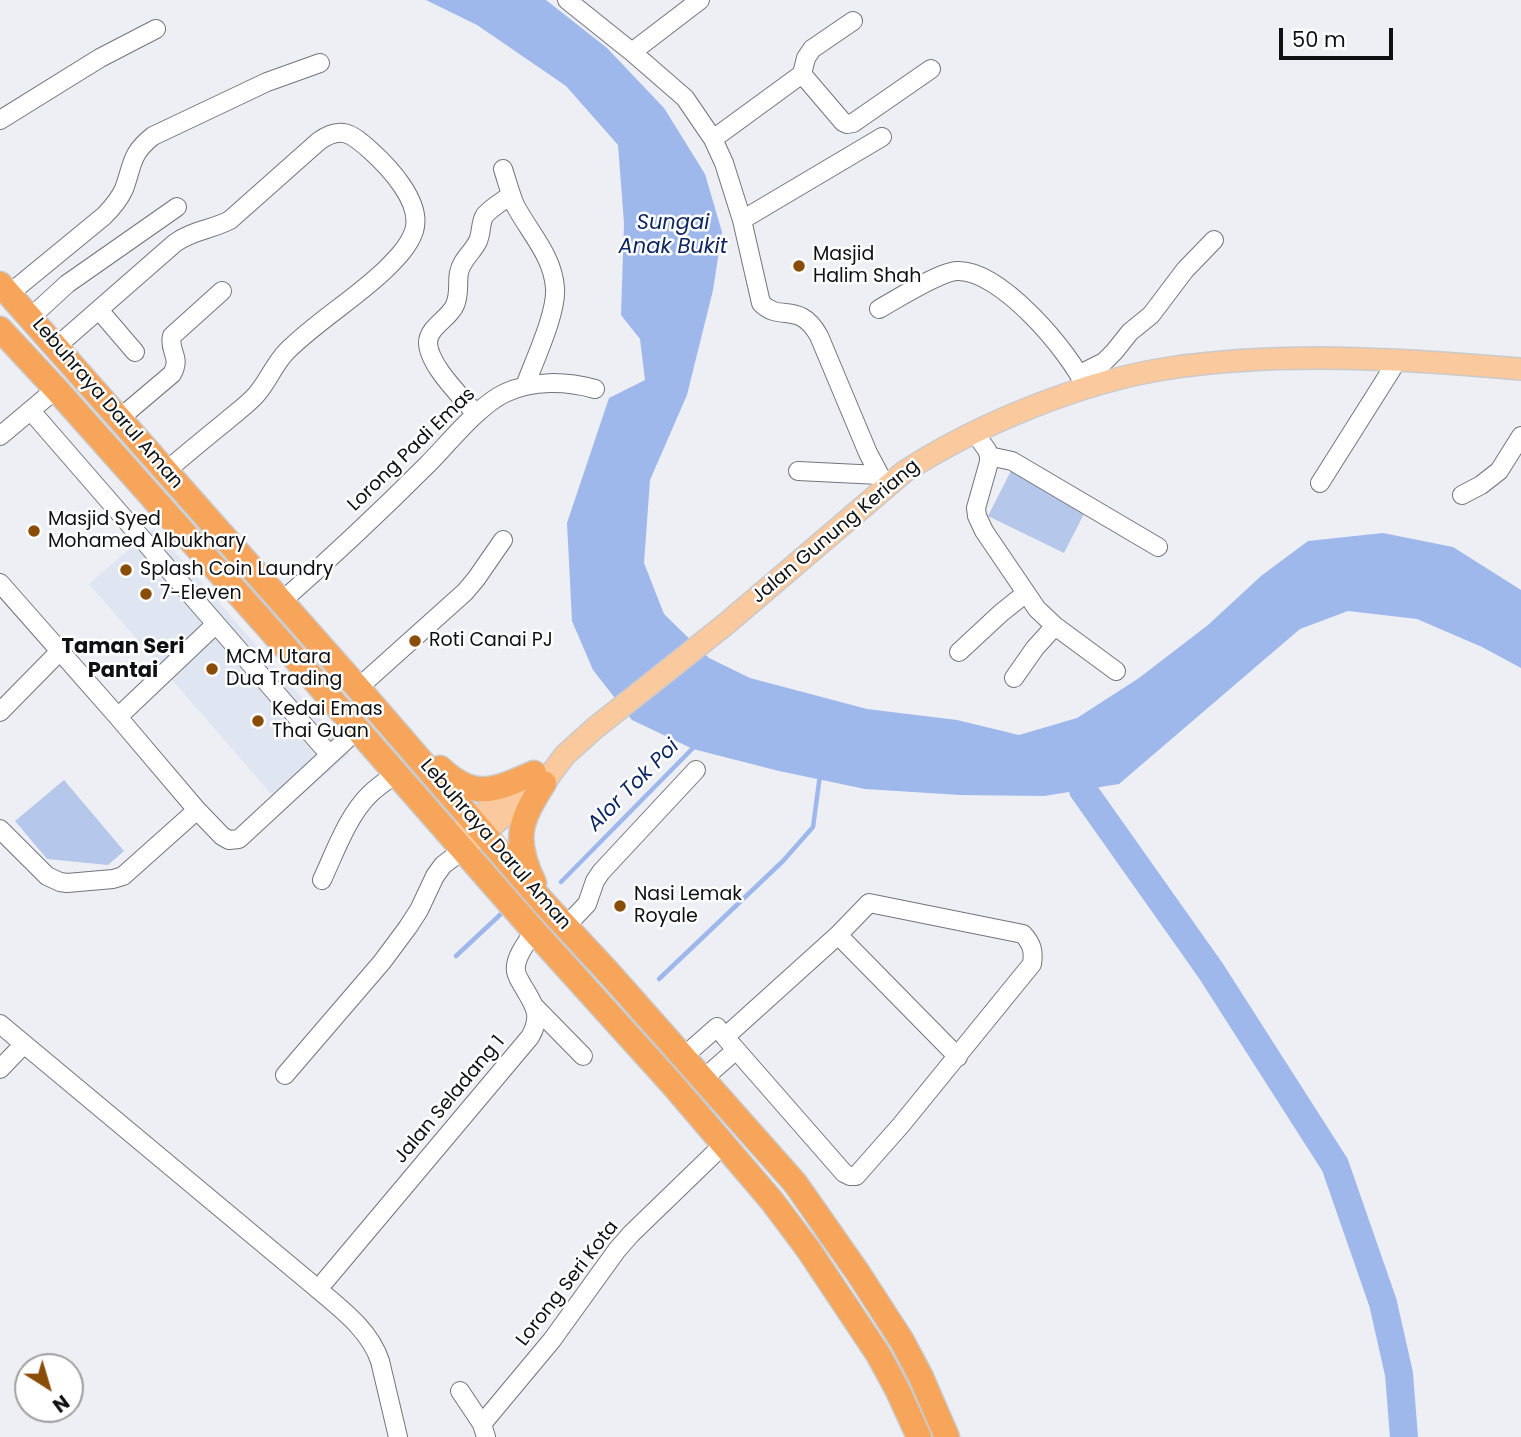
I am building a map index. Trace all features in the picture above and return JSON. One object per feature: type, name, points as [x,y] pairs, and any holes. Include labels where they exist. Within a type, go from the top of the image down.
[{"type":"highway","name":"Lebuhraya Darul Aman","points":[[4,289],[358,688],[543,902],[795,1183],[902,1341],[947,1437]]},
{"type":"highway","name":"Lebuhraya Darul Aman","points":[[0,329],[57,389],[673,1085],[772,1201],[808,1249],[890,1377],[915,1435]]},
{"type":"highway","points":[[403,740],[425,754],[453,781],[470,787],[489,790],[539,778]]},
{"type":"highway","points":[[539,778],[523,822],[521,839],[522,855],[543,902]]},
{"type":"main road","name":"Jalan Gunung Keriang","points":[[458,844],[595,728],[726,624],[883,481],[974,432],[1083,381],[1219,363],[1338,357],[1521,369]]},
{"type":"street","points":[[567,0],[685,98],[713,139],[724,163],[742,220],[761,303],[773,311],[801,315],[813,325],[868,453],[883,481]]},
{"type":"street","points":[[632,52],[700,0]]},
{"type":"street","points":[[713,139],[802,74],[806,58],[812,49],[853,21]]},
{"type":"street","points":[[0,120],[100,58],[156,29]]},
{"type":"street","points":[[4,289],[104,216],[116,204],[137,153],[153,136],[248,90],[320,64]]},
{"type":"street","points":[[802,74],[847,124],[853,123],[931,69]]},
{"type":"street","points":[[56,347],[184,236],[230,220],[329,134],[339,132],[355,137],[380,160],[407,193],[414,210],[416,220],[408,243],[375,279],[285,353],[255,396],[166,471]]},
{"type":"street","points":[[742,220],[882,137]]},
{"type":"street","points":[[503,169],[511,195],[551,268],[555,287],[554,306],[525,386]]},
{"type":"street","points":[[476,414],[435,363],[428,341],[431,332],[455,306],[459,271],[479,239],[482,220],[491,209],[511,195]]},
{"type":"street","points":[[30,318],[67,284],[177,207]]},
{"type":"street","points":[[879,309],[935,279],[957,271],[971,273],[990,280],[1045,328],[1083,381],[1114,352],[1130,332],[1151,315],[1185,270],[1214,240]]},
{"type":"street","points":[[120,418],[172,374],[176,364],[172,337],[222,291]]},
{"type":"street","points":[[99,310],[135,352]]},
{"type":"street","points":[[1320,484],[1397,361]]},
{"type":"street","name":"Lorong Padi Emas","points":[[281,602],[416,475],[476,414],[503,394],[535,384],[578,384],[595,389]]},
{"type":"street","points":[[0,436],[57,389]]},
{"type":"street","points":[[31,411],[329,754]]},
{"type":"street","points":[[974,432],[989,456],[977,501],[977,516],[984,531],[1037,609],[1055,626],[1116,671]]},
{"type":"street","points":[[1462,495],[1499,471],[1521,436]]},
{"type":"street","points":[[989,456],[1012,461],[1158,548]]},
{"type":"street","points":[[798,471],[883,481]]},
{"type":"street","points":[[358,688],[465,592],[503,540]]},
{"type":"street","points":[[0,583],[197,810],[229,840],[239,839],[358,729]]},
{"type":"street","points":[[960,652],[1026,593]]},
{"type":"street","points":[[118,716],[216,624]]},
{"type":"street","points":[[1014,678],[1055,626]]},
{"type":"street","points":[[0,712],[60,651]]},
{"type":"street","points":[[566,926],[587,904],[601,872],[696,770]]},
{"type":"street","points":[[322,880],[359,808],[369,794],[396,773]]},
{"type":"street","points":[[0,829],[52,879],[67,883],[113,879],[132,868],[197,810]]},
{"type":"street","points":[[285,1075],[382,962],[419,910],[435,876],[458,844]]},
{"type":"street","points":[[703,1079],[726,1038],[869,903],[1023,934],[1031,943],[1032,964],[958,1057],[856,1176],[844,1173],[726,1038]]},
{"type":"street","points":[[534,931],[517,960],[517,977],[535,1007],[583,1056]]},
{"type":"street","points":[[838,935],[958,1057]]},
{"type":"street","name":"Jalan Seladang 1","points":[[325,1281],[530,1038],[538,1018],[535,1007]]},
{"type":"street","points":[[0,1024],[313,1285],[363,1330],[371,1339],[380,1361],[398,1437]]},
{"type":"street","points":[[683,1057],[726,1038]]},
{"type":"street","points":[[0,1069],[24,1044]]},
{"type":"street","name":"Lorong Seri Kota","points":[[484,1431],[617,1250],[723,1145]]},
{"type":"street","points":[[460,1391],[484,1431]]},
{"type":"shaded area","points":[[1014,465],[1090,502],[1064,553],[988,516]]},
{"type":"shaded area","points":[[154,528],[350,753],[285,810],[89,584]]},
{"type":"shaded area","points":[[64,780],[124,851],[108,865],[47,859],[15,821]]},
{"type":"water","name":"Sungai Anak Bukit","points":[[426,0],[546,0],[607,48],[664,108],[705,174],[722,232],[713,290],[687,395],[650,480],[644,563],[664,614],[709,658],[750,678],[867,709],[957,720],[1019,735],[1077,718],[1139,678],[1208,625],[1261,576],[1308,541],[1383,533],[1453,547],[1521,590],[1521,668],[1482,647],[1417,619],[1348,611],[1300,629],[1119,784],[1044,796],[960,795],[865,789],[693,749],[632,720],[593,670],[572,621],[567,523],[609,398],[645,380],[640,339],[621,315],[624,223],[618,145],[566,86],[477,25]]},
{"type":"waterway","name":"Alor Tok Poi","points":[[561,882],[695,746]]},
{"type":"waterway","points":[[1080,754],[1083,790],[1211,971],[1335,1165],[1383,1303],[1399,1374],[1404,1437]]},
{"type":"waterway","points":[[659,979],[783,861],[813,827],[820,775]]},
{"type":"waterway","name":"Alor Tok Poi","points":[[456,956],[502,913]]},
{"type":"place","name":"Masjid Halim Shah","points":[[799,266]]},
{"type":"place","name":"Masjid Syed Mohamed Albukhary","points":[[34,531]]},
{"type":"place","name":"Splash Coin Laundry","points":[[126,570]]},
{"type":"place","name":"7-Eleven","points":[[146,594]]},
{"type":"place","name":"Roti Canai PJ","points":[[415,641]]},
{"type":"place","name":"MCM Utara Dua Trading","points":[[212,669]]},
{"type":"place","name":"Kedai Emas Thai Guan","points":[[258,721]]},
{"type":"place","name":"Nasi Lemak Royale","points":[[620,906]]},
{"type":"district","name":"Taman Seri Pantai","points":[[123,660]]}]
